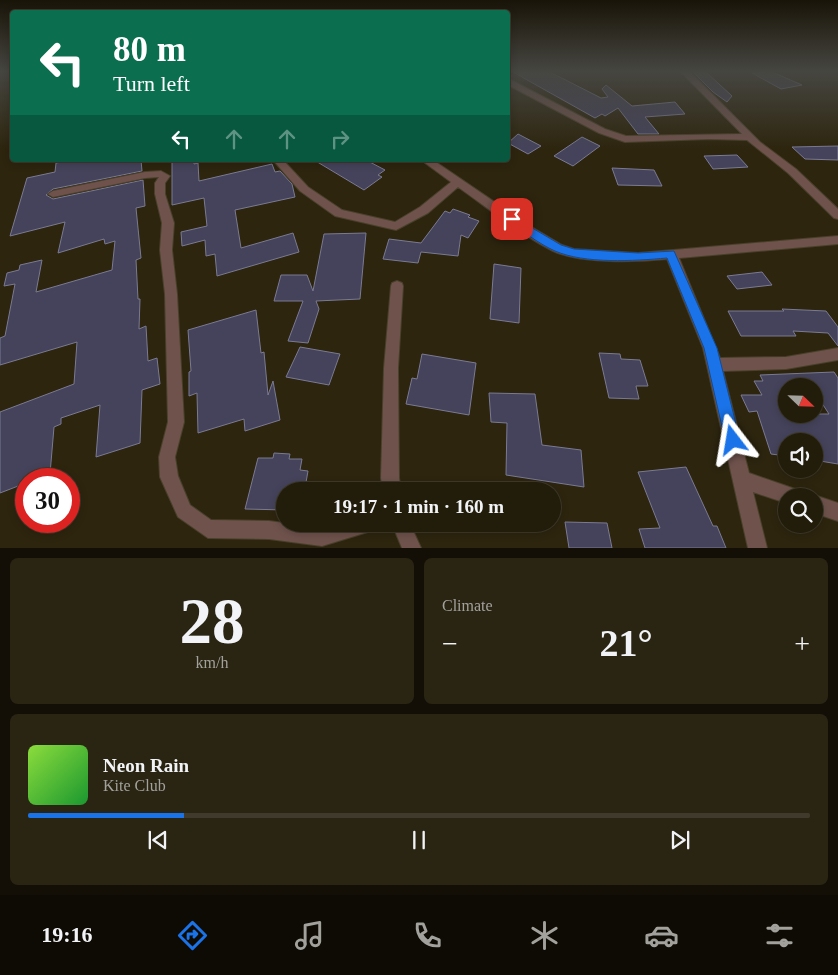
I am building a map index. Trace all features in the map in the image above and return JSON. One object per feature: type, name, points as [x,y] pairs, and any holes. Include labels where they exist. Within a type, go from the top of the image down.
[{"type":"street","points":[[538,98],[602,130],[625,139],[709,136],[750,137]]},
{"type":"street","points":[[711,98],[750,137],[792,171],[838,215]]},
{"type":"street","points":[[280,162],[304,189],[338,213],[396,226],[424,210],[458,181]]},
{"type":"street","points":[[429,162],[526,229],[558,248],[574,253],[638,257],[838,240]]},
{"type":"street","points":[[53,194],[145,175],[165,176],[160,183],[160,194],[168,223],[166,250],[171,294],[176,422],[167,457],[169,477],[184,511],[208,529],[276,531]]},
{"type":"street","points":[[671,254],[710,348],[758,548]]},
{"type":"street","points":[[391,482],[391,368],[396,286]]},
{"type":"street","points":[[715,365],[786,363],[838,354]]},
{"type":"street","points":[[743,480],[778,491]]},
{"type":"street","points":[[823,507],[838,512]]},
{"type":"street","points":[[284,532],[322,537],[338,532]]},
{"type":"street","points":[[405,532],[412,548]]},
{"type":"building","points":[[559,98],[622,98],[632,106],[675,102],[685,114],[645,117],[659,134],[638,134],[618,108],[605,116],[602,114],[595,118]]},
{"type":"building","points":[[721,98],[731,98],[727,102]]},
{"type":"building","points":[[518,134],[541,146],[528,154],[510,144],[510,141]]},
{"type":"building","points":[[582,137],[600,146],[573,166],[554,156]]},
{"type":"building","points":[[838,146],[838,160],[805,159],[792,147]]},
{"type":"building","points":[[737,155],[748,167],[713,169],[704,156]]},
{"type":"building","points":[[62,162],[141,162],[142,171],[53,189],[46,195],[53,199],[143,180],[145,206],[136,208],[141,258],[136,260],[138,299],[140,299],[139,329],[146,326],[148,361],[157,358],[160,384],[142,390],[140,443],[96,457],[100,405],[61,418],[61,424],[54,427],[51,468],[15,468],[15,487],[0,493],[0,412],[74,384],[77,342],[0,365],[0,338],[5,336],[15,284],[4,286],[7,273],[19,270],[20,265],[42,260],[36,292],[112,270],[115,241],[105,244],[104,239],[58,253],[65,222],[10,236],[27,178],[55,172],[56,163]]},
{"type":"building","points":[[172,162],[198,163],[199,181],[272,164],[275,172],[280,171],[292,184],[295,197],[235,210],[241,248],[293,233],[299,252],[217,276],[215,254],[206,256],[205,240],[182,246],[181,232],[207,226],[204,198],[172,205]]},
{"type":"building","points":[[317,162],[370,162],[385,170],[378,175],[382,177],[364,190]]},
{"type":"building","points":[[612,168],[654,170],[662,186],[618,185]]},
{"type":"building","points":[[453,209],[470,215],[468,217],[479,221],[468,238],[461,235],[458,256],[421,252],[418,263],[383,259],[389,239],[421,243],[445,211],[450,213]]},
{"type":"building","points":[[366,233],[360,299],[316,301],[319,309],[308,343],[288,341],[303,301],[274,301],[281,275],[307,275],[313,291],[324,234]]},
{"type":"building","points":[[494,264],[521,268],[519,323],[490,319]]},
{"type":"building","points":[[762,272],[772,285],[737,289],[727,276]]},
{"type":"building","points":[[782,309],[826,311],[838,327],[838,346],[828,333],[793,331],[796,336],[741,336],[728,311],[784,311]]},
{"type":"building","points":[[256,310],[261,353],[264,352],[268,395],[273,381],[280,420],[245,431],[244,419],[198,433],[197,393],[189,396],[189,372],[191,371],[188,330]]},
{"type":"building","points":[[300,347],[340,354],[329,385],[286,377]]},
{"type":"building","points":[[599,353],[620,354],[621,359],[640,360],[648,386],[636,386],[639,399],[609,398]]},
{"type":"building","points":[[422,354],[476,363],[469,415],[406,404],[412,378],[417,379]]},
{"type":"building","points":[[834,372],[838,378],[838,464],[823,462],[823,433],[778,433],[778,455],[771,454],[757,411],[749,412],[741,395],[762,395],[754,381],[763,381],[760,375]]},
{"type":"building","points":[[489,393],[535,394],[542,445],[581,450],[584,487],[506,475],[507,423],[491,422]]},
{"type":"building","points":[[274,453],[290,454],[289,459],[302,459],[300,470],[308,471],[306,482],[276,482],[276,510],[245,509],[258,458],[273,458]]},
{"type":"building","points":[[686,467],[713,526],[717,526],[726,548],[645,548],[639,529],[660,528],[638,472]]},
{"type":"building","points":[[565,522],[607,523],[612,548],[569,548]]},
{"type":"route","points":[[512,219],[558,248],[574,253],[638,257],[671,254],[710,348],[733,440]]}]
